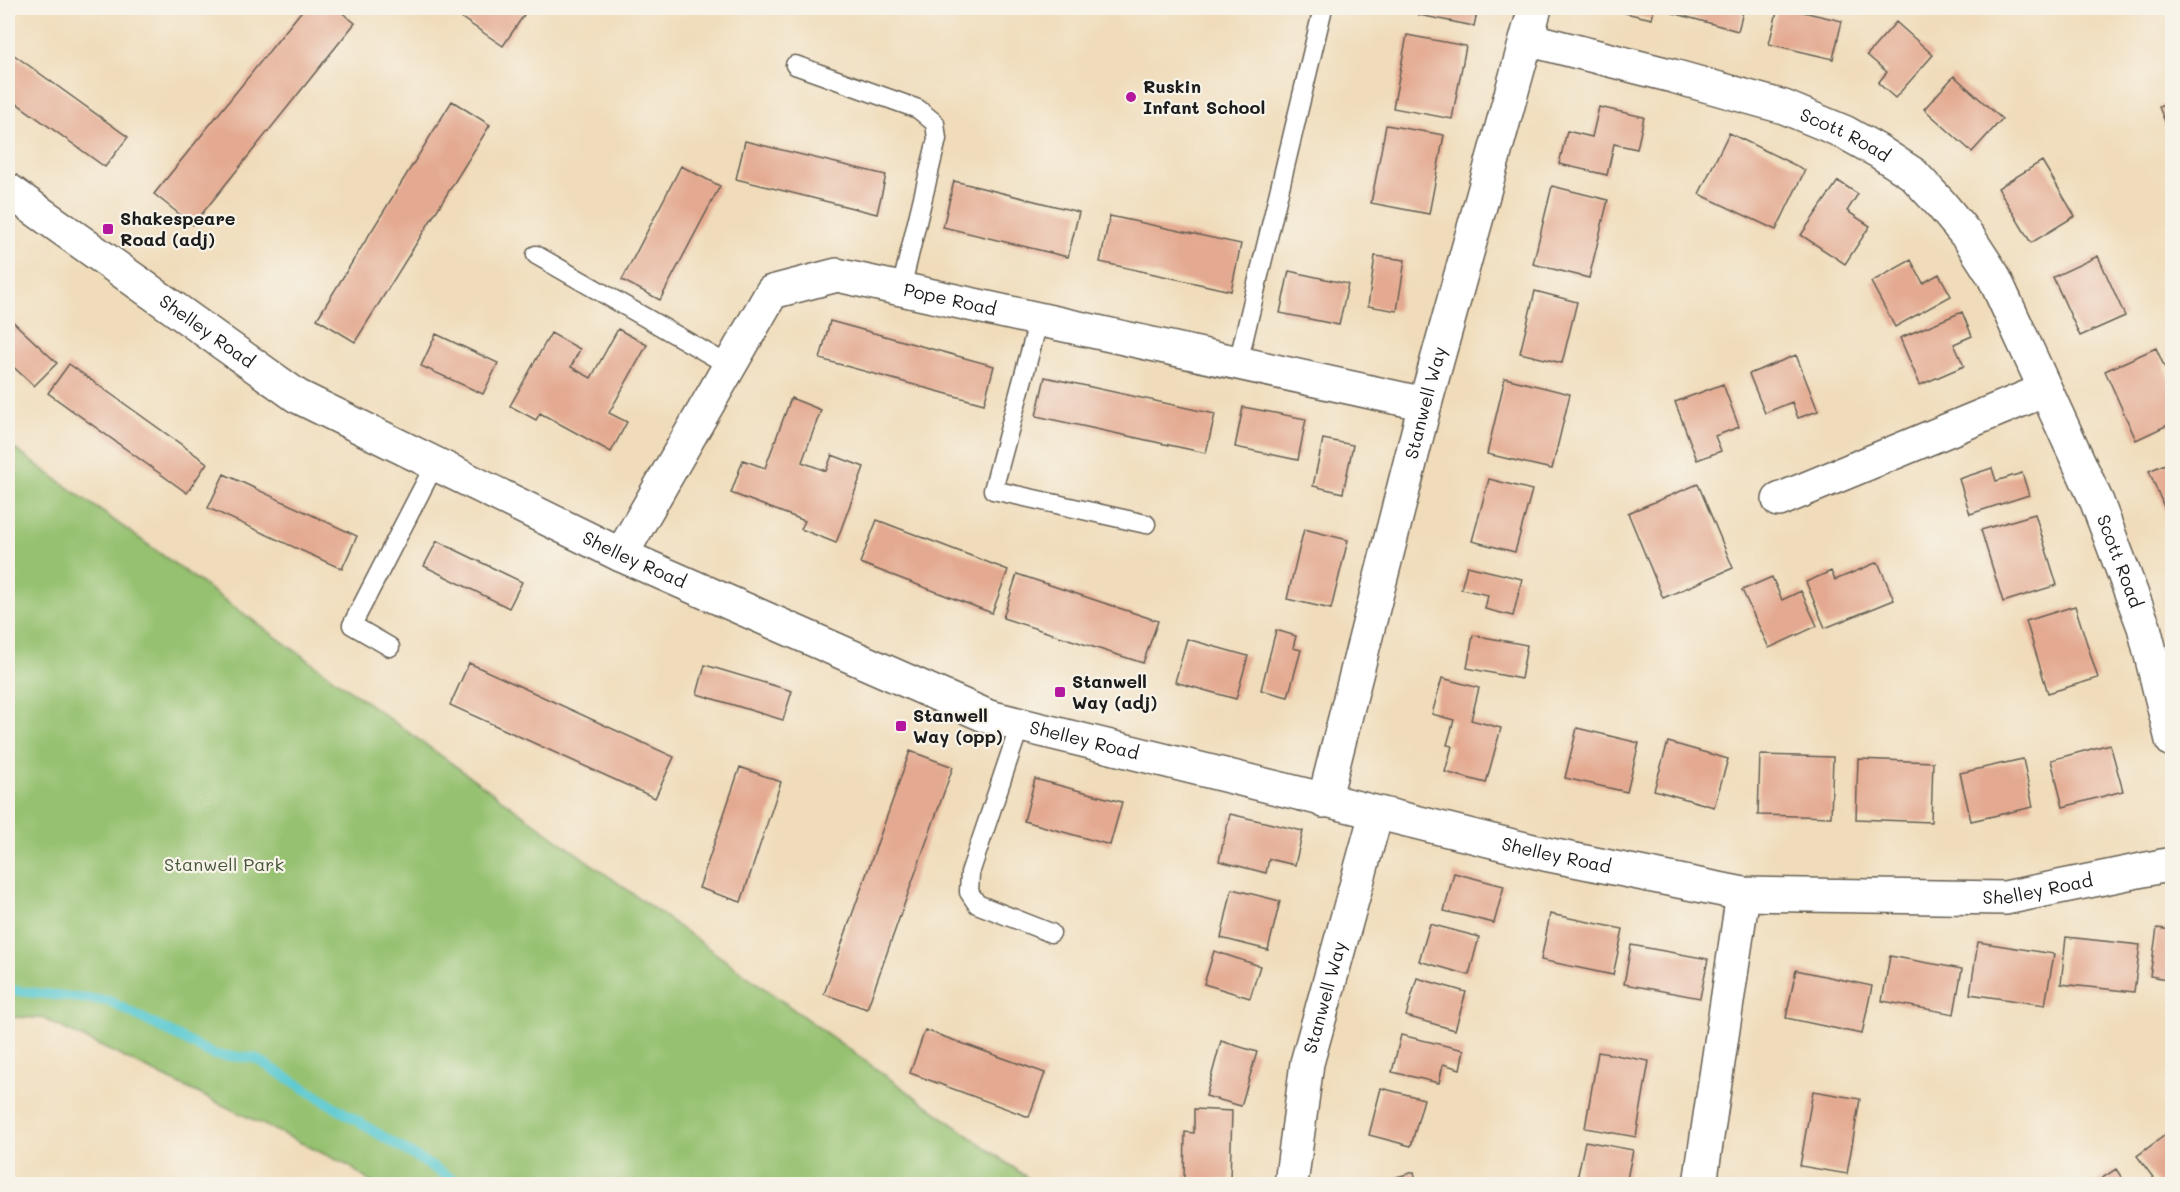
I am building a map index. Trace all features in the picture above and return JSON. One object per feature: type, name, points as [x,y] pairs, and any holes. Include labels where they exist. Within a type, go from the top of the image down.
[{"type":"street","name":"Stanwell Way","points":[[1324,801],[1425,404],[1535,8]]},
{"type":"street","name":"Scott Road","points":[[1527,39],[1784,107],[1844,132],[1913,174],[1969,238],[1993,275],[2097,502],[2144,627],[2172,740]]},
{"type":"street","name":"Shelley Road","points":[[8,190],[297,396],[621,555],[989,717],[1545,854],[1743,894],[2005,898],[2172,864]]},
{"type":"street","name":"Pope Road","points":[[621,555],[772,292],[837,275],[1425,404]]},
{"type":"street","points":[[1779,500],[2045,390]]},
{"type":"street","name":"Stanwell Way","points":[[1291,1185],[1307,1063],[1376,814]]},
{"type":"street","points":[[1700,1185],[1743,894]]},
{"type":"lane","points":[[1239,363],[1323,8]]},
{"type":"lane","points":[[795,65],[918,109],[935,123],[937,139],[901,289]]},
{"type":"lane","points":[[536,255],[730,366]]},
{"type":"lane","points":[[1040,319],[993,490],[1146,524]]},
{"type":"lane","points":[[390,647],[352,625],[435,464]]},
{"type":"lane","points":[[1020,725],[970,873],[969,892],[977,904],[1051,933]]},
{"type":"green space","name":"Stanwell Park","points":[[8,444],[1036,1184],[373,1184],[349,1166],[42,1018],[8,1017]]},
{"type":"building","points":[[304,8],[336,8],[355,23],[193,225],[154,194]]},
{"type":"building","points":[[447,8],[513,8],[524,15],[503,46]]},
{"type":"building","points":[[1420,8],[1478,8],[1474,26],[1419,15]]},
{"type":"building","points":[[1626,8],[1654,8],[1652,19],[1625,13]]},
{"type":"building","points":[[1675,8],[1744,8],[1738,31],[1673,13]]},
{"type":"building","points":[[1778,8],[1842,21],[1833,59],[1769,44]]},
{"type":"building","points":[[1896,22],[1933,55],[1895,98],[1878,83],[1887,72],[1867,55]]},
{"type":"building","points":[[1407,35],[1466,46],[1452,119],[1393,108]]},
{"type":"building","points":[[10,52],[128,137],[105,167],[8,97],[8,55]]},
{"type":"building","points":[[1954,76],[2002,119],[1972,152],[1924,109]]},
{"type":"building","points":[[452,101],[490,125],[355,342],[317,319]]},
{"type":"building","points":[[2172,102],[2172,139],[2159,107]]},
{"type":"building","points":[[1599,107],[1644,117],[1637,149],[1614,144],[1607,175],[1559,164],[1567,131],[1592,137]]},
{"type":"building","points":[[1386,125],[1444,135],[1429,214],[1371,203]]},
{"type":"building","points":[[1729,133],[1805,170],[1776,230],[1699,194]]},
{"type":"building","points":[[745,141],[886,175],[877,214],[736,179]]},
{"type":"building","points":[[2042,161],[2075,216],[2031,243],[1998,188]]},
{"type":"building","points":[[681,166],[720,186],[660,300],[622,280]]},
{"type":"building","points":[[954,181],[1079,212],[1068,257],[943,227]]},
{"type":"building","points":[[1838,181],[1858,194],[1847,211],[1870,226],[1845,264],[1801,235]]},
{"type":"building","points":[[1552,186],[1608,200],[1589,278],[1533,264]]},
{"type":"building","points":[[1110,216],[1241,244],[1231,291],[1100,262]]},
{"type":"building","points":[[1375,256],[1405,260],[1397,311],[1368,306]]},
{"type":"building","points":[[2098,256],[2125,316],[2080,336],[2053,277]]},
{"type":"building","points":[[1911,260],[1923,283],[1939,274],[1951,296],[1895,327],[1871,282]]},
{"type":"building","points":[[1289,271],[1348,284],[1339,325],[1280,313]]},
{"type":"building","points":[[1535,291],[1577,302],[1562,363],[1520,353]]},
{"type":"building","points":[[1962,312],[1972,336],[1954,344],[1964,366],[1920,385],[1900,338]]},
{"type":"building","points":[[8,317],[57,363],[34,386],[8,362]]},
{"type":"building","points":[[830,321],[994,366],[984,404],[820,359]]},
{"type":"building","points":[[618,329],[647,345],[609,413],[627,422],[611,452],[540,413],[536,420],[510,406],[551,333],[580,349],[571,367],[591,378]]},
{"type":"building","points":[[436,334],[498,363],[483,394],[421,366]]},
{"type":"building","points":[[2156,348],[2172,384],[2172,423],[2136,440],[2105,371]]},
{"type":"building","points":[[1796,355],[1818,411],[1798,418],[1792,402],[1765,413],[1749,374]]},
{"type":"building","points":[[69,364],[207,463],[187,493],[48,393]]},
{"type":"building","points":[[1045,377],[1215,414],[1206,453],[1036,416]]},
{"type":"building","points":[[1505,378],[1570,394],[1552,469],[1487,454]]},
{"type":"building","points":[[1723,384],[1739,427],[1715,436],[1721,451],[1697,460],[1675,402]]},
{"type":"building","points":[[791,398],[821,410],[802,462],[826,471],[832,455],[864,467],[836,543],[801,529],[805,521],[731,493],[743,460],[765,468]]},
{"type":"building","points":[[1243,407],[1306,419],[1298,460],[1235,447]]},
{"type":"building","points":[[1323,439],[1353,445],[1343,493],[1313,486]]},
{"type":"building","points":[[2172,461],[2172,526],[2149,471]]},
{"type":"building","points":[[1992,468],[1996,481],[2022,473],[2029,495],[1970,514],[1959,479]]},
{"type":"building","points":[[224,474],[357,536],[342,569],[208,508]]},
{"type":"building","points":[[1489,479],[1532,490],[1515,552],[1472,541]]},
{"type":"building","points":[[1698,484],[1733,568],[1663,598],[1628,513]]},
{"type":"building","points":[[2035,514],[2057,585],[2003,602],[1981,530]]},
{"type":"building","points":[[877,520],[1008,570],[992,613],[860,563]]},
{"type":"building","points":[[1304,529],[1348,540],[1331,609],[1287,599]]},
{"type":"building","points":[[437,541],[522,582],[509,608],[424,566]]},
{"type":"building","points":[[1878,562],[1894,600],[1825,628],[1806,582],[1831,571],[1835,580]]},
{"type":"building","points":[[1467,566],[1522,579],[1513,616],[1485,609],[1488,595],[1461,589]]},
{"type":"building","points":[[1017,574],[1158,621],[1143,663],[1003,618]]},
{"type":"building","points":[[1772,577],[1782,600],[1801,591],[1817,626],[1769,648],[1742,590]]},
{"type":"building","points":[[2075,606],[2098,678],[2048,693],[2026,621]]},
{"type":"building","points":[[1276,630],[1296,636],[1293,648],[1301,650],[1288,697],[1261,690]]},
{"type":"building","points":[[1473,635],[1527,645],[1521,679],[1467,668]]},
{"type":"building","points":[[1187,639],[1248,656],[1236,699],[1175,682]]},
{"type":"building","points":[[469,663],[674,757],[655,798],[450,705]]},
{"type":"building","points":[[705,665],[792,691],[783,720],[697,694]]},
{"type":"building","points":[[1442,678],[1479,688],[1471,720],[1501,728],[1486,783],[1445,772],[1452,746],[1447,745],[1454,720],[1432,714]]},
{"type":"building","points":[[1577,728],[1639,743],[1627,792],[1565,778]]},
{"type":"building","points":[[1668,742],[1728,759],[1714,807],[1654,790]]},
{"type":"building","points":[[2110,744],[2123,791],[2063,807],[2051,760]]},
{"type":"building","points":[[910,751],[953,767],[867,1009],[824,994]]},
{"type":"building","points":[[1760,755],[1833,757],[1831,817],[1758,815]]},
{"type":"building","points":[[1858,759],[1933,762],[1931,822],[1856,819]]},
{"type":"building","points":[[2023,759],[2033,807],[1971,821],[1960,773]]},
{"type":"building","points":[[740,767],[781,782],[741,902],[699,888]]},
{"type":"building","points":[[1035,779],[1122,802],[1110,845],[1024,821]]},
{"type":"building","points":[[1230,814],[1303,831],[1295,865],[1269,859],[1266,873],[1219,861]]},
{"type":"building","points":[[1454,873],[1504,886],[1494,923],[1444,911]]},
{"type":"building","points":[[1232,889],[1280,901],[1268,950],[1221,938]]},
{"type":"building","points":[[1550,914],[1623,929],[1613,975],[1541,960]]},
{"type":"building","points":[[1430,924],[1479,937],[1469,975],[1419,961]]},
{"type":"building","points":[[2157,928],[2172,930],[2172,980],[2150,976]]},
{"type":"building","points":[[2066,937],[2140,945],[2134,992],[2061,984]]},
{"type":"building","points":[[1978,942],[2054,954],[2045,1005],[1970,994]]},
{"type":"building","points":[[1631,945],[1708,959],[1700,998],[1624,984]]},
{"type":"building","points":[[1214,951],[1260,966],[1250,998],[1204,984]]},
{"type":"building","points":[[1890,956],[1962,969],[1954,1014],[1882,1001]]},
{"type":"building","points":[[1796,970],[1872,986],[1862,1034],[1786,1018]]},
{"type":"building","points":[[1417,978],[1466,992],[1455,1030],[1406,1016]]},
{"type":"building","points":[[925,1030],[1045,1073],[1029,1117],[910,1073]]},
{"type":"building","points":[[1401,1035],[1464,1050],[1460,1069],[1443,1064],[1439,1083],[1392,1072]]},
{"type":"building","points":[[1221,1041],[1257,1052],[1241,1106],[1206,1096]]},
{"type":"building","points":[[1598,1052],[1649,1061],[1636,1137],[1585,1128]]},
{"type":"building","points":[[1381,1088],[1424,1099],[1411,1146],[1369,1135]]},
{"type":"building","points":[[1813,1091],[1860,1099],[1847,1174],[1800,1166]]},
{"type":"building","points":[[1194,1109],[1232,1111],[1230,1180],[1184,1179],[1185,1132],[1194,1133]]},
{"type":"building","points":[[2172,1130],[2172,1184],[2158,1184],[2137,1156]]},
{"type":"building","points":[[1585,1141],[1633,1150],[1626,1184],[1576,1184]]},
{"type":"building","points":[[2116,1169],[2126,1184],[2093,1184]]},
{"type":"building","points":[[1414,1172],[1417,1184],[1373,1184]]},
{"type":"waterway","points":[[8,990],[109,1001],[214,1055],[255,1058],[460,1184]]},
{"type":"place","name":"Ruskin Infant School","points":[[1131,97]]},
{"type":"place","name":"Shakespeare Road (adj)","points":[[108,229]]},
{"type":"place","name":"Stanwell Way (adj)","points":[[1060,692]]},
{"type":"place","name":"Stanwell Way (opp)","points":[[901,726]]}]
